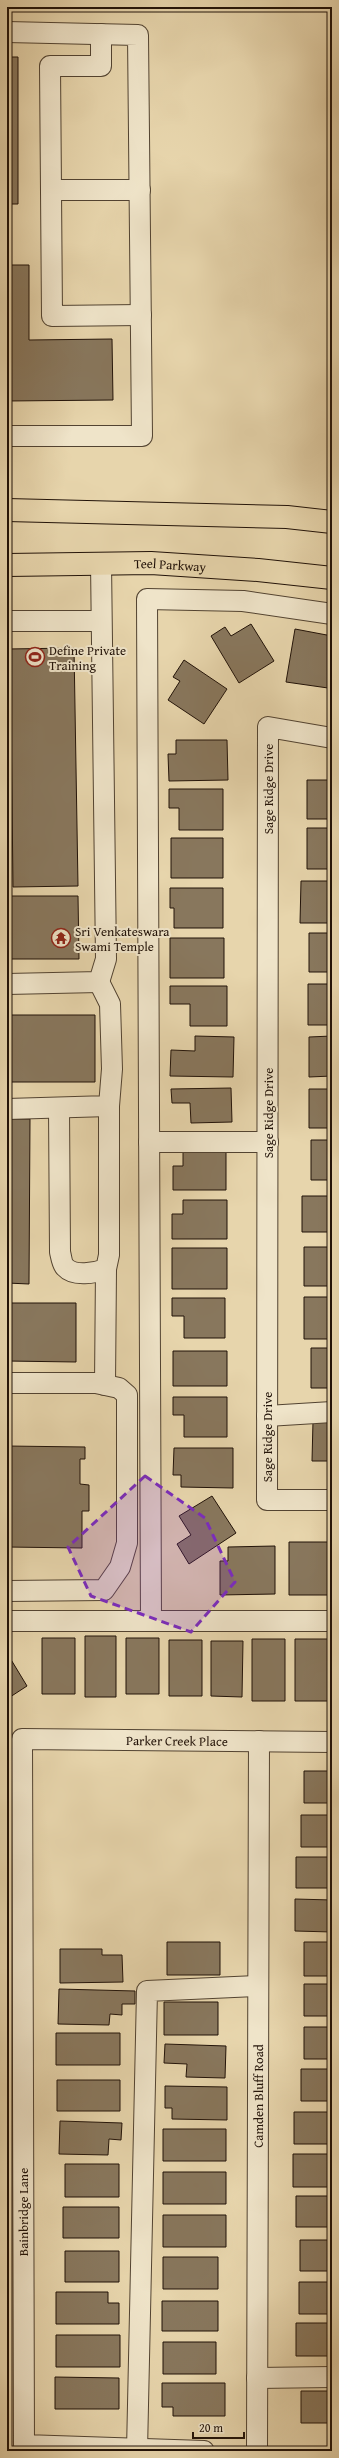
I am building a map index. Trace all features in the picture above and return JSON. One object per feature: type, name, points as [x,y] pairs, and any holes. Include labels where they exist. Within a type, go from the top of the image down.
[{"type":"main road","points":[[7,510],[287,517],[332,522]]},
{"type":"main road","name":"Teel Parkway","points":[[7,565],[100,563],[204,566],[332,578]]},
{"type":"street","points":[[7,32],[138,35],[142,436],[7,436]]},
{"type":"street","points":[[101,34],[101,66],[50,66],[52,316],[141,315]]},
{"type":"street","points":[[51,190],[140,190]]},
{"type":"street","points":[[100,563],[106,959],[99,982],[110,1004],[112,1069],[110,1106],[109,1255],[106,1269],[105,1385]]},
{"type":"street","points":[[151,1621],[147,599],[243,601],[332,614]]},
{"type":"street","points":[[7,621],[101,621]]},
{"type":"street","name":"Sage Ridge Drive","points":[[332,738],[268,727],[267,1416],[267,1500],[332,1500]]},
{"type":"street","points":[[7,984],[99,982]]},
{"type":"street","points":[[7,1109],[110,1106]]},
{"type":"street","points":[[59,1108],[60,1252],[64,1266],[72,1272],[98,1272],[106,1269]]},
{"type":"street","points":[[149,1142],[268,1142]]},
{"type":"street","points":[[7,1383],[105,1385],[119,1388],[127,1395],[127,1543],[120,1567],[104,1590],[7,1591]]},
{"type":"street","points":[[267,1416],[332,1412]]},
{"type":"street","points":[[7,1621],[332,1621]]},
{"type":"street","name":"Parker Creek Place","points":[[22,1739],[332,1742]]},
{"type":"street","name":"Bainbridge Lane","points":[[22,1739],[15,1808],[15,1967],[24,2445],[138,2450]]},
{"type":"street","name":"Camden Bluff Road","points":[[258,2451],[259,1741]]},
{"type":"street","points":[[204,2451],[138,2450],[147,1991],[258,1986]]},
{"type":"street","points":[[258,2378],[332,2377]]},
{"type":"highlighted area","points":[[145,1476],[205,1518],[235,1582],[191,1632],[91,1596],[68,1547]]},
{"type":"building","points":[[7,57],[18,57],[18,204],[7,204]]},
{"type":"building","points":[[7,265],[29,265],[29,340],[112,339],[113,400],[7,401]]},
{"type":"building","points":[[251,624],[274,661],[239,683],[211,636],[225,627],[231,636]]},
{"type":"building","points":[[295,629],[332,636],[332,661],[328,688],[286,682]]},
{"type":"building","points":[[74,648],[78,886],[13,887],[11,713],[7,713],[7,649]]},
{"type":"building","points":[[184,660],[227,689],[204,724],[168,700],[180,681],[173,677]]},
{"type":"building","points":[[176,740],[227,740],[228,780],[169,781],[168,754],[176,754]]},
{"type":"building","points":[[307,780],[332,780],[332,819],[307,819]]},
{"type":"building","points":[[169,789],[223,789],[223,830],[179,830],[179,808],[169,808]]},
{"type":"building","points":[[307,828],[332,828],[332,869],[307,869]]},
{"type":"building","points":[[171,838],[223,838],[223,878],[171,878]]},
{"type":"building","points":[[301,881],[332,881],[332,923],[300,923]]},
{"type":"building","points":[[170,888],[223,888],[223,928],[174,928],[174,908],[170,908]]},
{"type":"building","points":[[7,896],[78,896],[79,959],[7,959]]},
{"type":"building","points":[[309,933],[332,933],[332,972],[309,972]]},
{"type":"building","points":[[170,938],[224,938],[224,978],[170,978]]},
{"type":"building","points":[[308,984],[332,984],[332,1025],[308,1025]]},
{"type":"building","points":[[170,986],[227,986],[227,1026],[190,1026],[190,1004],[170,1004]]},
{"type":"building","points":[[7,1015],[95,1015],[95,1082],[7,1082]]},
{"type":"building","points":[[195,1036],[234,1037],[233,1077],[170,1076],[171,1050],[195,1051]]},
{"type":"building","points":[[332,1036],[332,1076],[309,1077],[309,1037]]},
{"type":"building","points":[[231,1088],[232,1122],[191,1123],[190,1103],[172,1103],[171,1089]]},
{"type":"building","points":[[309,1089],[332,1089],[332,1128],[309,1128]]},
{"type":"building","points":[[7,1119],[30,1119],[29,1284],[7,1283]]},
{"type":"building","points":[[311,1140],[332,1140],[332,1180],[311,1180]]},
{"type":"building","points":[[183,1149],[226,1149],[226,1190],[173,1190],[173,1166],[183,1166]]},
{"type":"building","points":[[302,1196],[332,1196],[332,1232],[302,1232]]},
{"type":"building","points":[[183,1200],[227,1200],[227,1239],[172,1239],[172,1214],[183,1214]]},
{"type":"building","points":[[304,1247],[332,1247],[332,1286],[304,1286]]},
{"type":"building","points":[[172,1248],[227,1248],[227,1289],[172,1289]]},
{"type":"building","points":[[304,1297],[332,1297],[332,1339],[304,1339]]},
{"type":"building","points":[[172,1298],[225,1298],[225,1338],[184,1338],[184,1316],[172,1316]]},
{"type":"building","points":[[7,1303],[76,1303],[76,1362],[7,1361]]},
{"type":"building","points":[[311,1348],[332,1348],[332,1388],[311,1388]]},
{"type":"building","points":[[173,1351],[227,1351],[227,1386],[173,1386]]},
{"type":"building","points":[[173,1397],[227,1397],[227,1437],[184,1437],[184,1415],[173,1415]]},
{"type":"building","points":[[313,1421],[332,1421],[332,1461],[312,1461]]},
{"type":"building","points":[[7,1446],[85,1447],[85,1459],[80,1459],[80,1484],[89,1485],[89,1511],[82,1511],[82,1548],[7,1547]]},
{"type":"building","points":[[174,1448],[233,1448],[233,1488],[181,1487],[181,1475],[173,1475]]},
{"type":"building","points":[[212,1496],[236,1533],[189,1564],[177,1544],[191,1535],[179,1516]]},
{"type":"building","points":[[289,1542],[331,1542],[331,1595],[289,1595]]},
{"type":"building","points":[[275,1546],[275,1594],[220,1595],[220,1561],[228,1561],[228,1547]]},
{"type":"building","points":[[85,1636],[116,1636],[116,1697],[85,1697]]},
{"type":"building","points":[[42,1638],[75,1638],[75,1694],[42,1694]]},
{"type":"building","points":[[126,1638],[159,1638],[159,1694],[126,1694]]},
{"type":"building","points":[[252,1639],[285,1639],[285,1701],[252,1701]]},
{"type":"building","points":[[295,1639],[328,1639],[328,1701],[295,1701]]},
{"type":"building","points":[[169,1640],[202,1640],[202,1696],[169,1696]]},
{"type":"building","points":[[211,1641],[243,1641],[242,1697],[211,1696]]},
{"type":"building","points":[[7,1653],[27,1686],[7,1699]]},
{"type":"building","points":[[304,1771],[332,1771],[332,1803],[304,1803]]},
{"type":"building","points":[[301,1815],[332,1815],[332,1847],[301,1847]]},
{"type":"building","points":[[296,1857],[332,1857],[332,1888],[296,1888]]},
{"type":"building","points":[[295,1899],[332,1900],[332,1932],[295,1931]]},
{"type":"building","points":[[167,1942],[220,1942],[220,1975],[167,1975]]},
{"type":"building","points":[[304,1942],[332,1942],[332,1976],[304,1976]]},
{"type":"building","points":[[60,1949],[102,1949],[102,1955],[122,1955],[123,1982],[60,1983]]},
{"type":"building","points":[[304,1984],[332,1984],[332,2016],[304,2016]]},
{"type":"building","points":[[59,1989],[135,1991],[135,2004],[122,2004],[122,2015],[110,2014],[109,2025],[58,2024]]},
{"type":"building","points":[[164,2002],[218,2002],[218,2035],[164,2035]]},
{"type":"building","points":[[304,2027],[332,2027],[332,2059],[304,2059]]},
{"type":"building","points":[[56,2033],[120,2033],[120,2065],[56,2065]]},
{"type":"building","points":[[165,2044],[226,2046],[225,2078],[186,2077],[187,2064],[164,2063]]},
{"type":"building","points":[[301,2069],[332,2069],[332,2101],[301,2101]]},
{"type":"building","points":[[57,2080],[120,2080],[120,2111],[57,2111]]},
{"type":"building","points":[[165,2086],[227,2087],[227,2120],[172,2119],[172,2108],[165,2108]]},
{"type":"building","points":[[294,2112],[332,2112],[332,2144],[294,2144]]},
{"type":"building","points":[[60,2121],[122,2123],[121,2140],[109,2139],[108,2155],[59,2154]]},
{"type":"building","points":[[163,2129],[226,2129],[226,2161],[163,2161]]},
{"type":"building","points":[[293,2154],[332,2154],[332,2187],[293,2187]]},
{"type":"building","points":[[65,2164],[119,2164],[119,2197],[65,2197]]},
{"type":"building","points":[[163,2172],[226,2172],[226,2204],[163,2204]]},
{"type":"building","points":[[296,2196],[332,2196],[332,2227],[296,2227]]},
{"type":"building","points":[[63,2207],[119,2207],[119,2238],[63,2238]]},
{"type":"building","points":[[163,2215],[226,2215],[226,2247],[163,2247]]},
{"type":"building","points":[[300,2240],[332,2240],[332,2271],[300,2271]]},
{"type":"building","points":[[65,2251],[119,2251],[119,2282],[65,2282]]},
{"type":"building","points":[[163,2257],[218,2257],[218,2289],[163,2289]]},
{"type":"building","points":[[299,2282],[332,2282],[332,2314],[299,2314]]},
{"type":"building","points":[[56,2292],[108,2292],[108,2303],[119,2303],[119,2324],[56,2324]]},
{"type":"building","points":[[162,2301],[218,2301],[218,2331],[162,2331]]},
{"type":"building","points":[[296,2323],[332,2323],[332,2356],[296,2356]]},
{"type":"building","points":[[56,2335],[120,2335],[120,2367],[56,2367]]},
{"type":"building","points":[[163,2342],[216,2342],[216,2374],[163,2374]]},
{"type":"building","points":[[55,2377],[119,2378],[119,2409],[55,2409]]},
{"type":"building","points":[[162,2383],[225,2383],[225,2416],[173,2416],[173,2407],[162,2407]]},
{"type":"building","points":[[301,2391],[332,2391],[332,2423],[301,2423]]},
{"type":"place","name":"Define Private Training","points":[[35,657]]},
{"type":"place","name":"Sri Venkateswara Swami Temple","points":[[61,938]]}]
